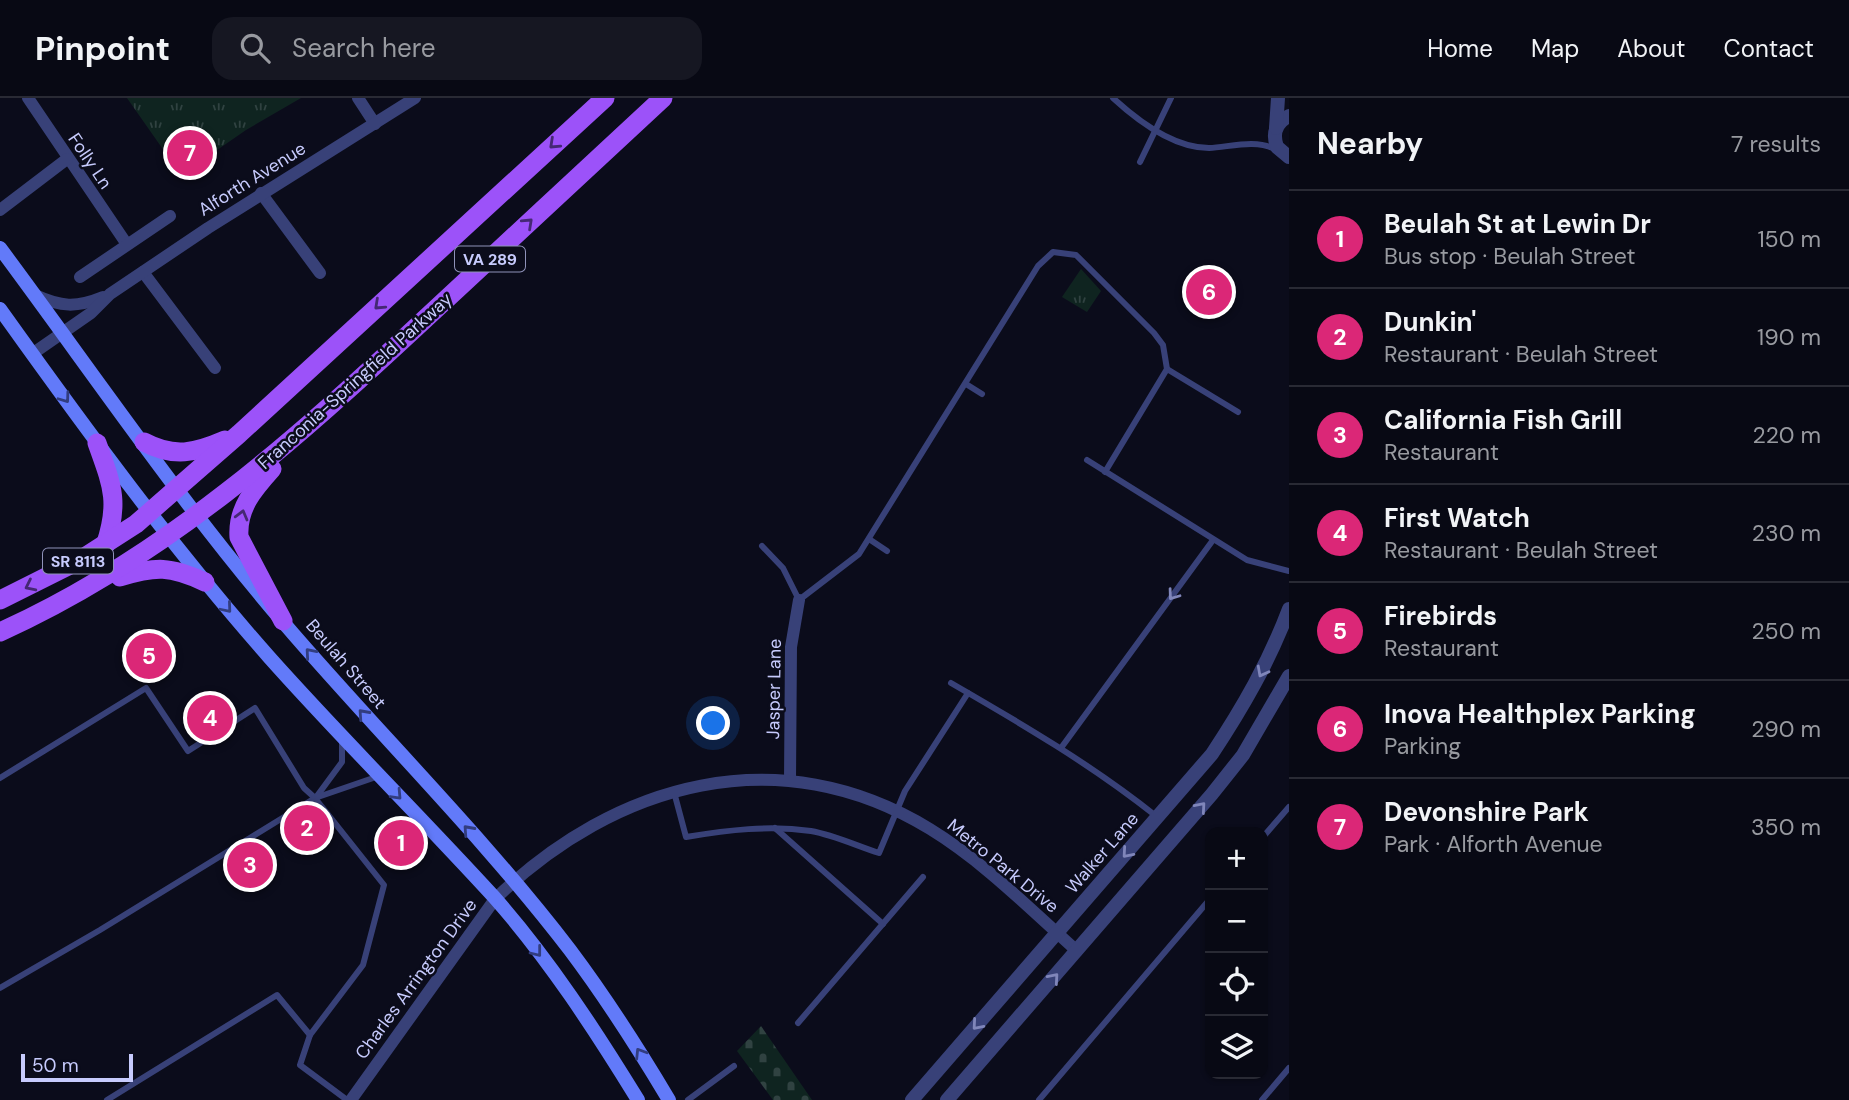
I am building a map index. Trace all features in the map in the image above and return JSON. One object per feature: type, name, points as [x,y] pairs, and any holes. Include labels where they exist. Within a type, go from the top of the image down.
[{"type":"main road","name":"VA 289","points":[[177,489],[605,98]]},
{"type":"main road","name":"Franconia-Springfield Parkway","points":[[198,516],[317,420],[663,98]]},
{"type":"main road","name":"Beulah Street","points":[[0,248],[177,489],[282,621],[514,881],[611,1007],[669,1100]]},
{"type":"main road","points":[[0,309],[97,443],[205,582],[342,738],[495,899],[542,958],[638,1100]]},
{"type":"main road","points":[[282,621],[241,545],[239,521],[253,491],[317,420]]},
{"type":"main road","points":[[144,442],[170,453],[184,454],[239,434]]},
{"type":"main road","points":[[97,443],[113,486],[116,506],[105,546]]},
{"type":"main road","name":"SR 8113","points":[[0,600],[105,546],[177,489]]},
{"type":"main road","name":"SR 8113","points":[[0,632],[95,585],[198,516]]},
{"type":"main road","points":[[95,585],[156,567],[181,572],[205,582]]},
{"type":"street","name":"Folly Ln","points":[[28,98],[126,243]]},
{"type":"street","points":[[358,98],[375,124]]},
{"type":"street","name":"Alforth Avenue","points":[[32,354],[90,313],[110,294],[261,193],[415,98]]},
{"type":"street","points":[[1278,98],[1275,140],[1285,154],[1289,171]]},
{"type":"street","points":[[1276,130],[1280,121],[1289,116]]},
{"type":"street","points":[[0,211],[67,159]]},
{"type":"street","points":[[261,193],[320,273]]},
{"type":"street","points":[[80,277],[126,243],[170,216]]},
{"type":"street","points":[[143,272],[215,368]]},
{"type":"street","name":"Alforth Avenue","points":[[35,295],[58,305],[75,306],[110,294]]},
{"type":"street","name":"Jasper Lane","points":[[790,780],[790,647],[799,600]]},
{"type":"street","name":"Walker Lane","points":[[912,1100],[1212,754],[1245,704],[1272,654],[1289,609]]},
{"type":"street","points":[[947,1100],[1243,755],[1289,676]]},
{"type":"street","name":"Metro Park Drive","points":[[514,881],[606,816],[673,790],[715,783],[790,780],[841,790],[896,810],[967,855],[1077,951]]},
{"type":"street","name":"Charles Arrington Drive","points":[[349,1100],[495,899],[514,881]]},
{"type":"lane","points":[[1114,98],[1155,130],[1182,143],[1205,148],[1258,144],[1285,154]]},
{"type":"lane","points":[[1140,162],[1171,98]]},
{"type":"lane","points":[[1258,144],[1276,130]]},
{"type":"lane","points":[[762,546],[783,568],[799,600],[859,554],[1038,266],[1045,257],[1062,251],[1076,255],[1085,263],[1163,345],[1167,369],[1105,472]]},
{"type":"lane","points":[[1167,369],[1238,412]]},
{"type":"lane","points":[[966,384],[982,394]]},
{"type":"lane","points":[[1087,460],[1247,561],[1289,571]]},
{"type":"lane","points":[[869,539],[887,551]]},
{"type":"lane","points":[[1060,748],[1213,540]]},
{"type":"lane","points":[[951,683],[1060,748],[1116,785],[1157,817]]},
{"type":"lane","points":[[0,778],[146,688],[188,751],[256,708],[304,788],[315,797],[384,885],[363,965],[310,1035],[300,1065],[349,1100]]},
{"type":"lane","points":[[673,790],[686,837],[726,830],[775,828],[814,832],[879,853],[896,810],[968,693]]},
{"type":"lane","points":[[315,797],[342,761],[342,738]]},
{"type":"lane","points":[[0,988],[100,930],[315,797],[356,781],[379,776]]},
{"type":"lane","points":[[1268,831],[1289,807]]},
{"type":"lane","points":[[775,828],[883,924]]},
{"type":"lane","points":[[798,1023],[923,877]]},
{"type":"lane","points":[[1039,1100],[1205,905]]},
{"type":"lane","points":[[107,1100],[277,995],[310,1035]]},
{"type":"lane","points":[[688,1100],[734,1066]]},
{"type":"lane","points":[[1262,1100],[1289,1068]]},
{"type":"green space","points":[[127,98],[301,98],[246,130],[181,175]]},
{"type":"green space","points":[[1081,269],[1101,291],[1087,312],[1062,297]]},
{"type":"green space","points":[[761,1026],[812,1100],[773,1100],[737,1051]]},
{"type":"place","name":"Devonshire Park","points":[[190,153]]},
{"type":"place","name":"Inova Healthplex Parking","points":[[1209,292]]},
{"type":"place","name":"Firebirds","points":[[149,656]]},
{"type":"place","name":"First Watch","points":[[210,718]]},
{"type":"place","name":"Dunkin'","points":[[307,828]]},
{"type":"place","name":"Beulah St at Lewin Dr","points":[[401,843]]},
{"type":"place","name":"California Fish Grill","points":[[250,865]]}]
